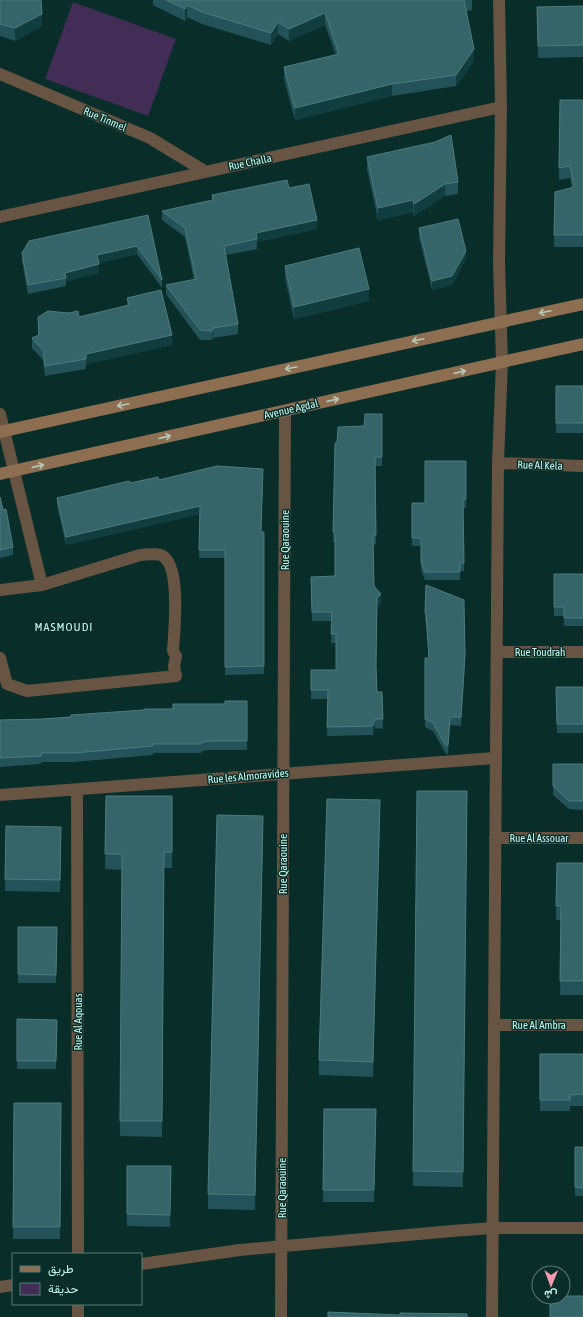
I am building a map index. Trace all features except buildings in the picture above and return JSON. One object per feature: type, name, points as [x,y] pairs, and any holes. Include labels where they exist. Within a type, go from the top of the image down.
[{"type":"street","points":[[492,1317],[498,463],[502,362],[499,322],[501,107],[499,0]]},
{"type":"street","name":"Rue Tinmel","points":[[0,74],[150,138],[206,172]]},
{"type":"street","name":"Rue Challa","points":[[0,217],[501,107]]},
{"type":"street","points":[[2,432],[583,304]]},
{"type":"street","name":"Avenue Agdal","points":[[0,474],[583,344]]},
{"type":"street","name":"Rue Qaraouine","points":[[281,1317],[285,410]]},
{"type":"street","points":[[0,414],[2,432],[14,471],[42,586]]},
{"type":"street","name":"Rue Al Kela","points":[[498,463],[583,466]]},
{"type":"street","points":[[0,590],[42,586],[140,555],[161,555],[171,566],[175,601],[173,651],[176,656],[174,666],[176,676],[27,691],[7,684],[0,658]]},
{"type":"street","name":"Rue Toudrah","points":[[497,652],[583,652]]},
{"type":"street","name":"Rue les Almoravides","points":[[0,794],[78,790],[284,773],[496,758]]},
{"type":"street","name":"Rue Al Aqouas","points":[[78,790],[78,1253]]},
{"type":"street","name":"Rue Al Assouar","points":[[495,838],[583,838]]},
{"type":"street","name":"Rue Al Ambra","points":[[495,1025],[583,1025]]},
{"type":"street","points":[[142,1264],[240,1250],[281,1248],[492,1228],[583,1228]]},
{"type":"street","points":[[0,1287],[12,1285]]},
{"type":"street","points":[[78,1305],[78,1317]]},
{"type":"green space","points":[[73,2],[176,39],[148,116],[45,79]]},
{"type":"district","name":"MASMOUDI","points":[[64,627]]}]
